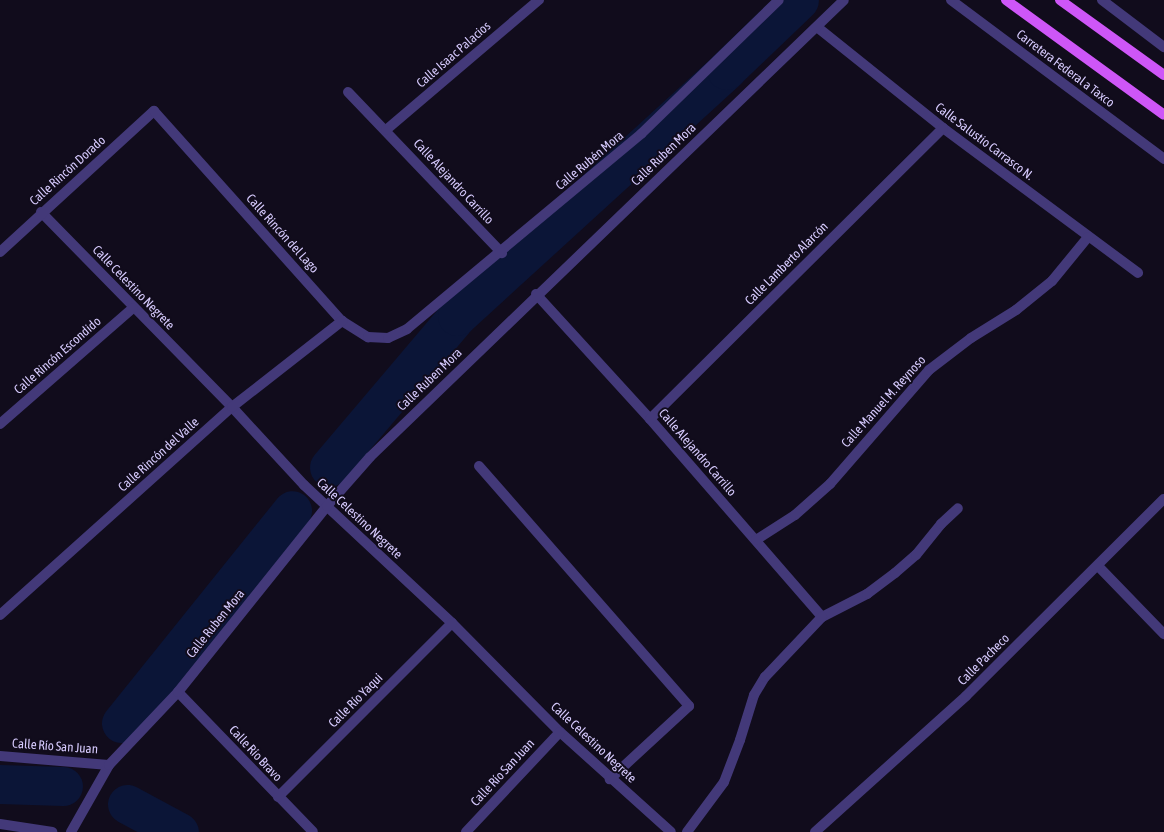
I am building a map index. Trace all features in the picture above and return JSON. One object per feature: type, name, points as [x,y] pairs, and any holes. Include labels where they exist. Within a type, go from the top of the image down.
[{"type":"main road","points":[[1006,0],[1164,114]]},
{"type":"main road","points":[[1060,0],[1164,74]]},
{"type":"street","name":"Calle Isaac Palacios","points":[[386,130],[539,0]]},
{"type":"street","name":"Calle Rubén Mora","points":[[407,329],[502,253],[641,134],[779,0]]},
{"type":"street","name":"Calle Ruben Mora","points":[[71,832],[78,816],[109,764],[178,692],[327,506],[370,457],[536,294],[844,0]]},
{"type":"street","name":"Carretera Federal a Taxco","points":[[951,0],[1164,159]]},
{"type":"street","points":[[1102,0],[1164,47]]},
{"type":"street","name":"Calle Salustio Carrasco N.","points":[[816,27],[943,128],[1138,273]]},
{"type":"street","name":"Calle Alejandro Carrillo","points":[[348,92],[502,253]]},
{"type":"street","name":"Calle Rincón Dorado","points":[[0,252],[41,212],[154,111]]},
{"type":"street","name":"Calle Rincón del Lago","points":[[154,111],[342,321],[368,337],[388,338],[407,329]]},
{"type":"street","name":"Calle Lamberto Alarcón","points":[[650,419],[943,128]]},
{"type":"street","name":"Calle Celestino Negrete","points":[[41,212],[133,308],[232,406],[304,485],[452,623],[560,732],[610,779],[671,832]]},
{"type":"street","name":"Calle Manuel M. Reynoso","points":[[756,540],[796,515],[830,484],[929,370],[971,338],[1022,306],[1052,281],[1088,237]]},
{"type":"street","name":"Calle Alejandro Carrillo","points":[[536,294],[650,419],[822,616]]},
{"type":"street","name":"Calle Rincón Escondido","points":[[0,424],[133,308]]},
{"type":"street","name":"Calle Rincón del Valle","points":[[0,615],[232,406],[342,321]]},
{"type":"street","points":[[479,466],[689,706],[610,779]]},
{"type":"street","name":"Calle Pacheco","points":[[815,832],[966,696],[1164,499]]},
{"type":"street","points":[[687,832],[724,782],[740,740],[754,695],[765,677],[822,616],[867,594],[895,573],[916,554],[941,524],[958,508]]},
{"type":"street","points":[[1098,566],[1164,634]]},
{"type":"street","name":"Calle Río Yaqui","points":[[278,797],[452,623]]},
{"type":"street","name":"Calle Río Bravo","points":[[178,692],[313,832]]},
{"type":"street","name":"Calle Río San Juan","points":[[466,832],[560,732]]},
{"type":"street","name":"Calle Río San Juan","points":[[0,756],[109,764]]},
{"type":"street","points":[[0,824],[52,832]]},
{"type":"waterway","points":[[329,467],[457,316],[726,70],[799,0]]},
{"type":"waterway","points":[[121,723],[292,510]]},
{"type":"waterway","points":[[0,784],[63,786]]},
{"type":"waterway","points":[[127,804],[179,832]]}]
